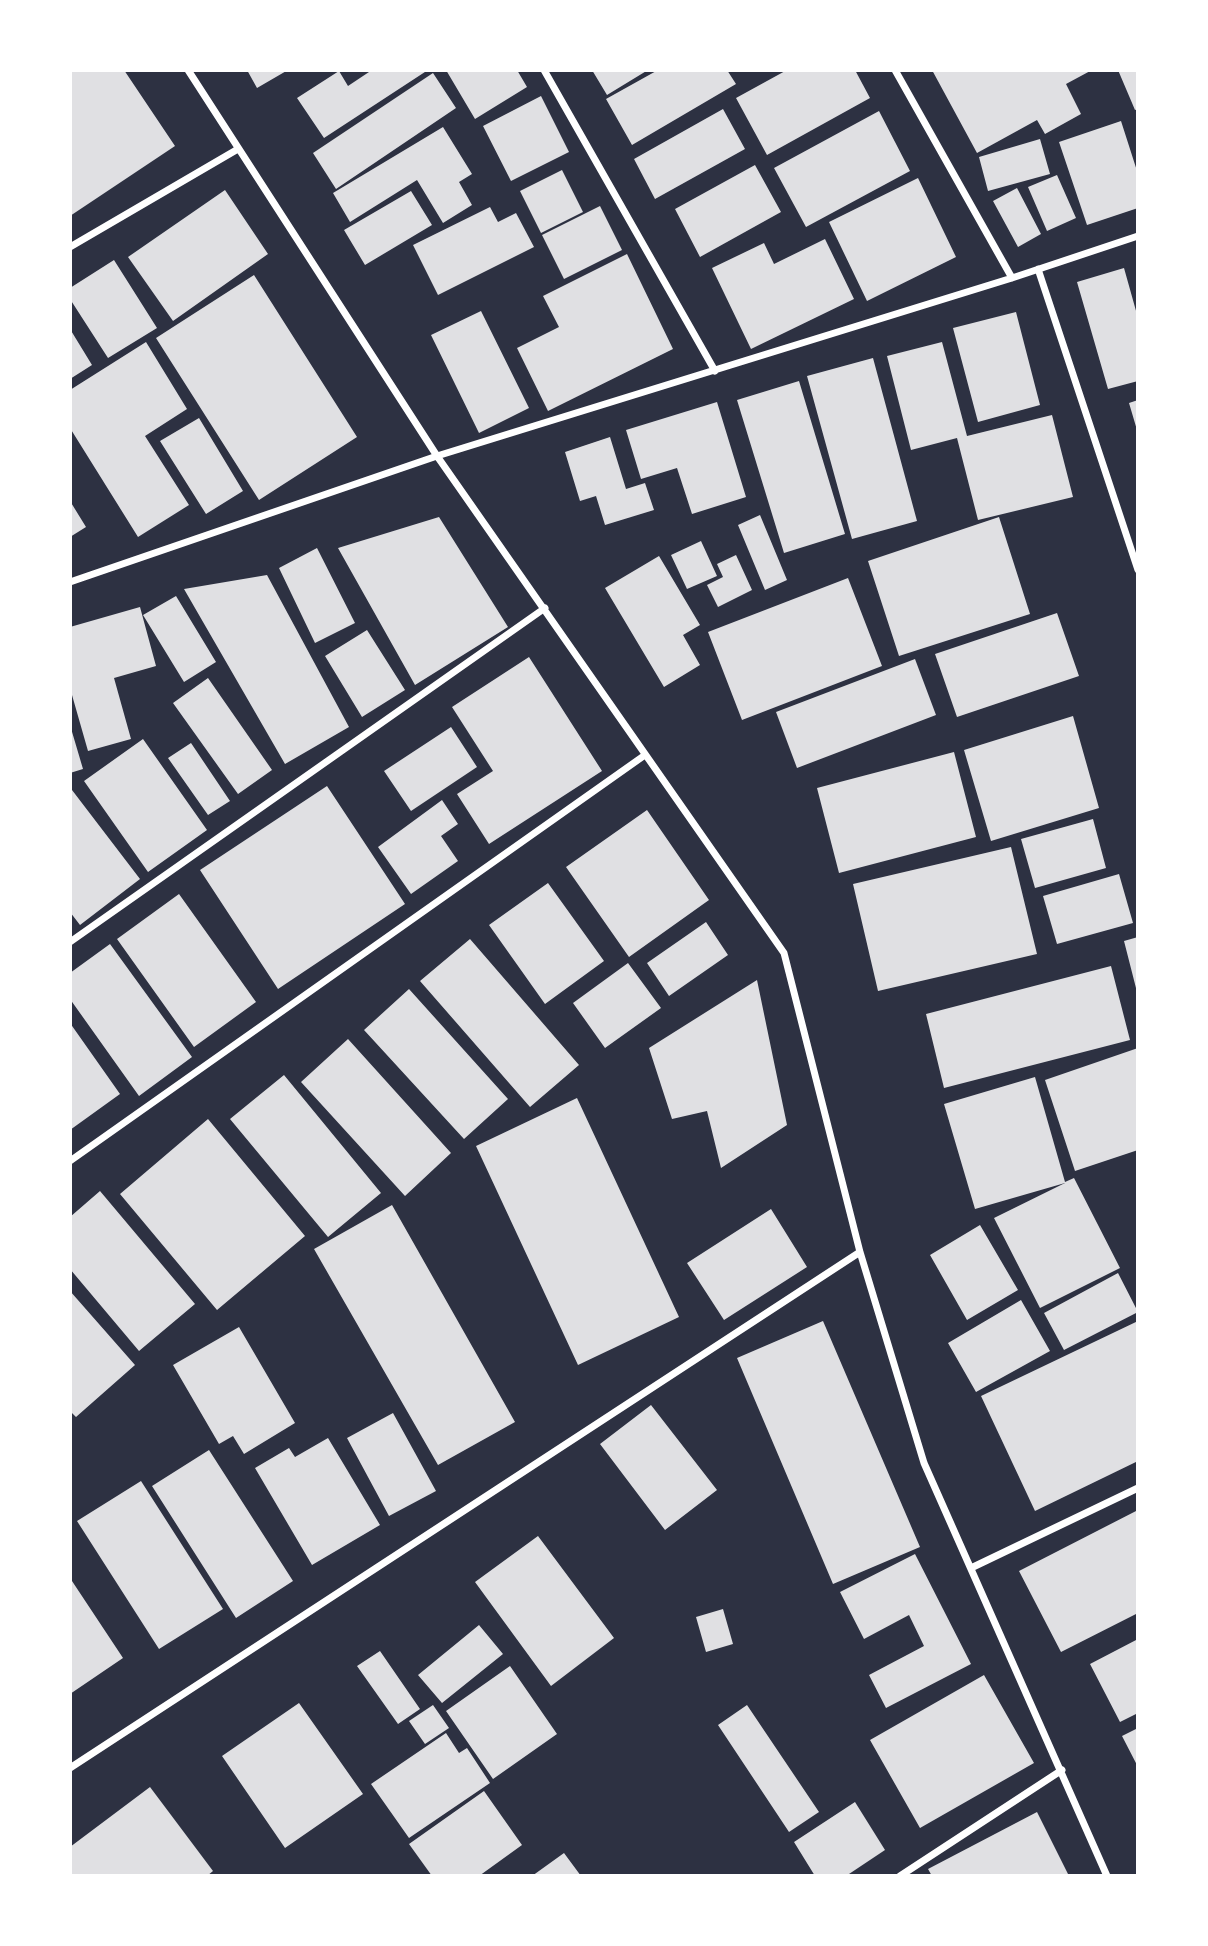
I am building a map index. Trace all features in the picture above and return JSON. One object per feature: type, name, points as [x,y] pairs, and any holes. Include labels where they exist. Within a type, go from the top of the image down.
[{"type":"street","points":[[188,70],[437,456],[784,953],[860,1252],[924,1463],[1107,1876]]},
{"type":"street","points":[[544,70],[715,371]]},
{"type":"street","points":[[895,70],[1012,278]]},
{"type":"street","points":[[70,247],[238,149]]},
{"type":"street","points":[[70,582],[437,456],[1012,278],[1138,236]]},
{"type":"street","points":[[1038,269],[1138,570]]},
{"type":"street","points":[[70,942],[545,608]]},
{"type":"street","points":[[70,1161],[645,755]]},
{"type":"street","points":[[70,1768],[860,1252]]},
{"type":"street","points":[[971,1568],[1138,1488]]},
{"type":"street","points":[[900,1876],[1062,1770]]},
{"type":"building","points":[[70,70],[124,70],[175,146],[70,216]]},
{"type":"building","points":[[247,70],[288,70],[257,88]]},
{"type":"building","points":[[372,70],[428,70],[324,138],[297,98],[339,71],[348,86]]},
{"type":"building","points":[[446,70],[517,70],[527,87],[475,119]]},
{"type":"building","points":[[592,70],[648,70],[607,95]]},
{"type":"building","points":[[658,70],[727,70],[736,84],[632,145],[606,99]]},
{"type":"building","points":[[787,70],[855,70],[870,98],[767,155],[736,98]]},
{"type":"building","points":[[932,70],[1092,70],[1066,84],[1081,114],[1045,134],[1037,120],[977,153]]},
{"type":"building","points":[[1118,70],[1138,70],[1138,109],[1135,110]]},
{"type":"building","points":[[433,73],[456,108],[336,189],[313,153]]},
{"type":"building","points":[[541,96],[569,152],[511,181],[483,126]]},
{"type":"building","points":[[723,109],[745,149],[655,199],[634,159]]},
{"type":"building","points":[[879,111],[910,171],[806,227],[774,168]]},
{"type":"building","points":[[1121,121],[1138,174],[1138,208],[1087,225],[1059,142]]},
{"type":"building","points":[[443,127],[472,174],[459,182],[472,205],[443,223],[417,180],[350,222],[333,193]]},
{"type":"building","points":[[1040,139],[1050,174],[988,191],[979,157]]},
{"type":"building","points":[[755,165],[781,212],[700,257],[675,209]]},
{"type":"building","points":[[562,170],[583,212],[541,233],[520,191]]},
{"type":"building","points":[[1057,175],[1076,218],[1047,231],[1028,187]]},
{"type":"building","points":[[918,178],[956,257],[867,301],[829,222]]},
{"type":"building","points":[[1017,188],[1041,234],[1018,247],[993,201]]},
{"type":"building","points":[[225,190],[268,254],[173,321],[128,257]]},
{"type":"building","points":[[411,191],[432,225],[365,265],[344,230]]},
{"type":"building","points":[[600,206],[622,250],[564,279],[542,235]]},
{"type":"building","points":[[490,207],[498,222],[516,213],[534,247],[438,295],[413,245]]},
{"type":"building","points":[[825,239],[854,299],[751,349],[712,268],[764,243],[774,264]]},
{"type":"building","points":[[627,254],[673,349],[548,411],[517,348],[559,327],[543,296]]},
{"type":"building","points":[[114,260],[157,328],[108,358],[70,299],[70,288]]},
{"type":"building","points":[[1124,268],[1138,318],[1138,381],[1108,389],[1077,282]]},
{"type":"building","points":[[254,275],[357,437],[259,500],[156,338]]},
{"type":"building","points":[[481,311],[529,408],[479,433],[431,335]]},
{"type":"building","points":[[1016,312],[1040,405],[978,422],[953,328]]},
{"type":"building","points":[[70,329],[92,365],[70,379]]},
{"type":"building","points":[[146,342],[187,409],[145,436],[189,505],[138,537],[70,428],[70,390]]},
{"type":"building","points":[[942,342],[967,436],[1052,415],[1073,497],[978,520],[957,438],[911,450],[887,356]]},
{"type":"building","points":[[873,358],[917,521],[852,539],[807,376]]},
{"type":"building","points":[[799,381],[845,534],[784,553],[737,400]]},
{"type":"building","points":[[1138,400],[1138,430],[1137,430],[1129,403]]},
{"type":"building","points":[[717,402],[746,497],[692,514],[677,468],[641,479],[626,430]]},
{"type":"building","points":[[199,418],[243,491],[206,514],[160,441]]},
{"type":"building","points":[[610,437],[626,489],[645,483],[654,510],[605,525],[596,496],[580,501],[565,452]]},
{"type":"building","points":[[70,501],[86,527],[70,537]]},
{"type":"building","points":[[760,515],[787,580],[765,590],[738,525]]},
{"type":"building","points":[[439,517],[508,627],[415,685],[338,548]]},
{"type":"building","points":[[999,517],[1030,614],[899,656],[868,561]]},
{"type":"building","points":[[701,541],[717,576],[687,589],[671,555]]},
{"type":"building","points":[[317,548],[355,623],[315,643],[279,568]]},
{"type":"building","points":[[736,555],[752,590],[718,607],[707,585],[723,577],[717,564]]},
{"type":"building","points":[[659,556],[700,625],[683,635],[700,665],[664,687],[605,588]]},
{"type":"building","points":[[267,575],[349,727],[285,764],[184,589]]},
{"type":"building","points":[[848,578],[882,666],[742,720],[708,632]]},
{"type":"building","points":[[176,596],[216,662],[184,682],[143,615]]},
{"type":"building","points":[[140,607],[156,666],[114,678],[131,739],[88,751],[70,688],[70,627]]},
{"type":"building","points":[[1057,613],[1079,676],[957,717],[935,654]]},
{"type":"building","points":[[367,630],[405,690],[362,717],[325,656]]},
{"type":"building","points":[[529,657],[602,771],[489,844],[457,794],[493,771],[452,707]]},
{"type":"building","points":[[915,659],[936,715],[797,768],[776,712]]},
{"type":"building","points":[[208,678],[272,770],[238,794],[173,703]]},
{"type":"building","points":[[1073,716],[1099,808],[991,841],[964,750]]},
{"type":"building","points":[[70,725],[83,769],[70,773]]},
{"type":"building","points":[[451,727],[477,767],[411,811],[384,771]]},
{"type":"building","points":[[143,739],[207,830],[148,872],[84,781]]},
{"type":"building","points":[[191,743],[230,801],[208,815],[168,758]]},
{"type":"building","points":[[954,752],[976,837],[839,873],[817,788]]},
{"type":"building","points":[[327,786],[405,904],[278,989],[200,870]]},
{"type":"building","points":[[72,790],[140,879],[80,925],[70,912]]},
{"type":"building","points":[[442,800],[458,824],[441,836],[458,861],[411,894],[378,847]]},
{"type":"building","points":[[647,810],[709,900],[629,957],[566,867]]},
{"type":"building","points":[[1093,819],[1106,868],[1035,888],[1021,839]]},
{"type":"building","points":[[1011,847],[1037,954],[878,991],[853,884]]},
{"type":"building","points":[[1119,874],[1133,923],[1057,944],[1043,896]]},
{"type":"building","points":[[548,883],[604,961],[545,1004],[489,925]]},
{"type":"building","points":[[179,894],[256,1002],[194,1047],[117,939]]},
{"type":"building","points":[[706,922],[728,955],[669,996],[647,963]]},
{"type":"building","points":[[1138,937],[1138,992],[1137,992],[1124,941]]},
{"type":"building","points":[[470,939],[579,1065],[530,1107],[420,981]]},
{"type":"building","points":[[110,944],[192,1057],[139,1096],[70,999],[70,973]]},
{"type":"building","points":[[628,963],[661,1008],[605,1048],[573,1003]]},
{"type":"building","points":[[1111,966],[1130,1040],[944,1088],[926,1014]]},
{"type":"building","points":[[757,980],[787,1125],[721,1168],[707,1111],[672,1119],[649,1048]]},
{"type":"building","points":[[409,989],[508,1099],[464,1139],[364,1030]]},
{"type":"building","points":[[70,1023],[120,1094],[70,1130]]},
{"type":"building","points":[[348,1039],[451,1153],[405,1196],[301,1082]]},
{"type":"building","points":[[1138,1048],[1138,1150],[1075,1171],[1045,1080]]},
{"type":"building","points":[[284,1075],[381,1193],[328,1237],[230,1119]]},
{"type":"building","points":[[1035,1077],[1065,1182],[1074,1178],[1120,1268],[1040,1308],[994,1218],[1065,1183],[975,1209],[944,1104]]},
{"type":"building","points":[[577,1098],[679,1317],[578,1365],[476,1146]]},
{"type":"building","points":[[208,1119],[305,1236],[217,1310],[120,1194]]},
{"type":"building","points":[[100,1191],[195,1304],[139,1351],[70,1269],[70,1217]]},
{"type":"building","points":[[392,1205],[515,1422],[438,1465],[314,1249]]},
{"type":"building","points":[[771,1209],[807,1267],[724,1320],[687,1263]]},
{"type":"building","points":[[980,1225],[1018,1290],[967,1320],[930,1255]]},
{"type":"building","points":[[1118,1273],[1138,1312],[1064,1350],[1044,1313]]},
{"type":"building","points":[[70,1291],[135,1365],[76,1417],[70,1411]]},
{"type":"building","points":[[1021,1300],[1050,1351],[976,1392],[948,1343]]},
{"type":"building","points":[[823,1321],[920,1547],[833,1584],[737,1358]]},
{"type":"building","points":[[1138,1321],[1138,1461],[1035,1511],[981,1396]]},
{"type":"building","points":[[239,1327],[295,1423],[244,1454],[233,1436],[219,1444],[173,1365]]},
{"type":"building","points":[[651,1405],[717,1490],[665,1530],[600,1444]]},
{"type":"building","points":[[393,1413],[436,1491],[389,1516],[347,1438]]},
{"type":"building","points":[[328,1438],[380,1525],[312,1565],[255,1468],[289,1448],[295,1457]]},
{"type":"building","points":[[209,1450],[293,1581],[236,1618],[152,1486]]},
{"type":"building","points":[[141,1481],[223,1609],[159,1649],[77,1521]]},
{"type":"building","points":[[1138,1510],[1138,1613],[1061,1652],[1019,1571]]},
{"type":"building","points":[[538,1536],[614,1638],[551,1686],[475,1582]]},
{"type":"building","points":[[915,1554],[971,1664],[886,1708],[869,1675],[924,1646],[909,1615],[864,1639],[840,1592]]},
{"type":"building","points":[[72,1581],[123,1658],[70,1694],[70,1583]]},
{"type":"building","points":[[723,1609],[733,1644],[706,1652],[696,1617]]},
{"type":"building","points":[[479,1625],[503,1654],[442,1703],[418,1675]]},
{"type":"building","points":[[1138,1639],[1138,1713],[1120,1722],[1090,1664]]},
{"type":"building","points":[[380,1651],[420,1709],[398,1724],[357,1666]]},
{"type":"building","points":[[510,1666],[557,1734],[493,1779],[446,1711]]},
{"type":"building","points":[[984,1675],[1034,1763],[920,1828],[870,1740]]},
{"type":"building","points":[[299,1703],[363,1794],[285,1848],[222,1756]]},
{"type":"building","points":[[433,1705],[449,1728],[425,1744],[409,1721]]},
{"type":"building","points":[[747,1705],[819,1812],[789,1832],[718,1725]]},
{"type":"building","points":[[1138,1728],[1138,1767],[1122,1736]]},
{"type":"building","points":[[446,1733],[459,1753],[467,1748],[490,1783],[409,1838],[371,1784]]},
{"type":"building","points":[[150,1787],[213,1871],[207,1876],[70,1876],[70,1847]]},
{"type":"building","points":[[484,1791],[522,1845],[479,1876],[432,1876],[409,1844]]},
{"type":"building","points":[[855,1802],[885,1850],[846,1876],[815,1876],[794,1842]]},
{"type":"building","points":[[1037,1812],[1069,1876],[932,1876],[928,1869]]},
{"type":"building","points":[[564,1853],[581,1876],[532,1876]]}]
